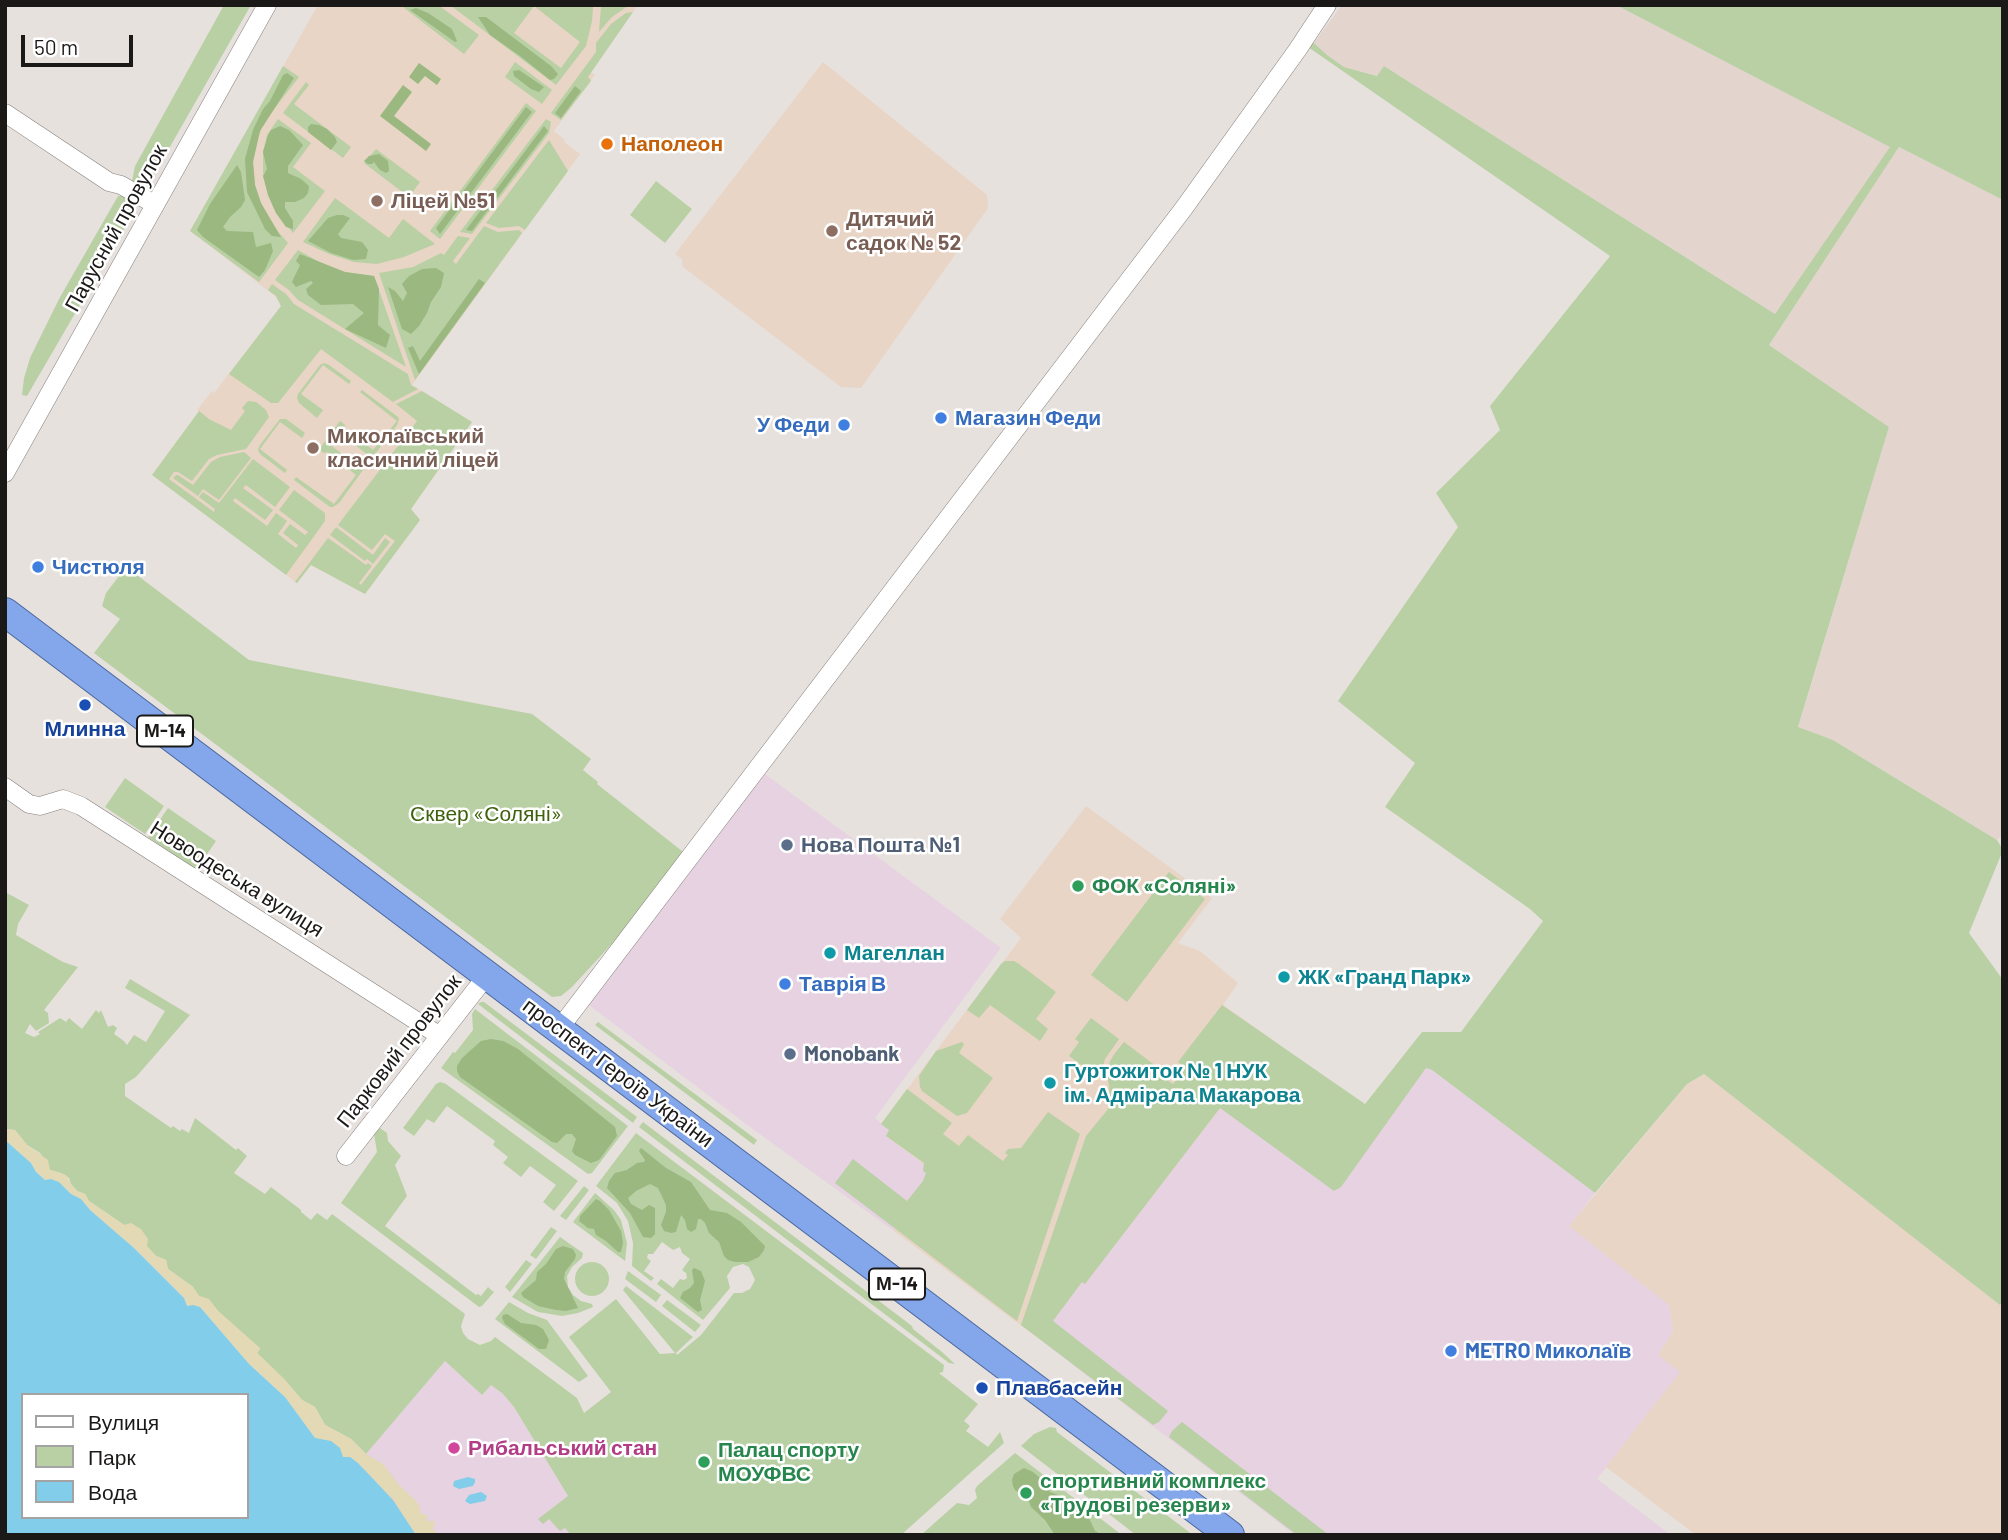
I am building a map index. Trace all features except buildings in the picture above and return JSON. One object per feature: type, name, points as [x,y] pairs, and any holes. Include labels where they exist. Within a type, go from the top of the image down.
[{"type":"highway","name":"проспект Героїв України","points":[[5,612],[1230,1535]]},
{"type":"street","name":"Парусний провулок","points":[[5,473],[267,5]]},
{"type":"street","points":[[559,1029],[1184,208],[1327,5]]},
{"type":"street","points":[[5,113],[108,182],[154,204]]},
{"type":"street","name":"Новоодеська вулиця","points":[[5,787],[29,804],[40,806],[62,799],[81,807],[440,1036]]},
{"type":"street","name":"Парковий провулок","points":[[346,1156],[488,974]]},
{"type":"shaded area","name":"Ліцей №51","points":[[318,5],[638,5],[591,72],[595,75],[554,131],[580,154],[412,385],[472,422],[411,509],[420,520],[365,594],[311,565],[297,583],[152,475],[199,412],[197,410],[212,391],[214,393],[281,306],[275,296],[190,231]]},
{"type":"shaded area","points":[[1342,5],[1616,5],[1891,147],[1775,314],[1384,66],[1378,76],[1344,67],[1327,55],[1314,43]]},
{"type":"shaded area","name":"Дитячий садок № 52","points":[[823,62],[987,195],[988,208],[861,388],[841,387],[683,267],[682,259],[675,254]]},
{"type":"shaded area","points":[[1899,147],[2003,200],[2003,835],[1997,840],[1833,740],[1798,728],[1889,427],[1769,345]]},
{"type":"shaded area","points":[[765,774],[1001,948],[875,1118],[890,1130],[886,1136],[937,1174],[894,1231],[750,1127],[589,1005]]},
{"type":"shaded area","points":[[1086,806],[1212,898],[1178,943],[1200,951],[1238,983],[1223,1005],[1273,1040],[1085,1284],[1082,1282],[1039,1339],[894,1231],[937,1174],[886,1136],[889,1130],[881,1124],[1021,938],[1000,919]]},
{"type":"shaded area","points":[[1426,1068],[1595,1193],[1570,1226],[1669,1304],[1673,1332],[1659,1355],[1681,1372],[1597,1479],[1671,1535],[1295,1535],[1039,1339],[1220,1108],[1335,1191]]},
{"type":"shaded area","points":[[1704,1074],[2003,1307],[2003,1535],[1696,1535],[1606,1467],[1680,1372],[1658,1355],[1673,1332],[1669,1305],[1569,1226],[1687,1084]]},
{"type":"shaded area","name":"Рибальський стан","points":[[445,1361],[482,1395],[491,1385],[503,1394],[514,1407],[568,1496],[598,1535],[416,1535],[358,1463]]},
{"type":"green space","points":[[224,5],[251,5],[144,189],[132,181],[135,166]]},
{"type":"green space","points":[[438,5],[479,35],[464,54],[403,7]]},
{"type":"green space","points":[[450,5],[593,5],[586,46],[556,85]],"holes":[[[534,6],[580,42],[561,68],[514,33]]]},
{"type":"green space","points":[[1616,5],[2003,5],[2003,200],[1899,147],[1769,345],[1889,427],[1798,727],[1833,740],[1997,840],[2003,850],[1969,933],[2003,980],[2003,1301],[2000,1305],[1704,1074],[1687,1084],[1595,1193],[1426,1068],[1341,1187],[1334,1191],[1220,1108],[1085,1284],[1082,1282],[1053,1321],[1168,1411],[1153,1425],[1021,1325],[1086,1136],[1109,1108],[1107,1071],[1115,1053],[1124,1042],[1156,1066],[1153,1070],[1173,1084],[1186,1068],[1178,1062],[1222,1005],[1365,1104],[1422,1032],[1461,1032],[1543,921],[1530,909],[1385,807],[1415,763],[1338,701],[1458,527],[1436,493],[1500,430],[1490,406],[1610,256],[1308,47],[1314,43],[1344,67],[1377,76],[1384,66],[1775,314],[1890,147]]},
{"type":"green space","points":[[601,6],[628,6],[612,17],[599,32]]},
{"type":"green space","points":[[416,8],[452,29],[457,41],[410,10]]},
{"type":"green space","points":[[633,12],[588,77],[591,81],[561,120],[551,113],[596,52],[596,43],[611,24],[626,13]]},
{"type":"green space","points":[[478,17],[486,17],[558,74],[550,80],[490,35]]},
{"type":"green space","points":[[515,62],[552,90],[542,104],[505,77]]},
{"type":"green space","points":[[419,63],[441,79],[437,85],[425,76],[418,84],[409,77]]},
{"type":"green space","points":[[283,66],[299,77],[264,122],[253,162],[255,185],[261,203],[273,226],[288,243],[259,282],[190,231]]},
{"type":"green space","points":[[519,70],[544,87],[539,92],[531,89],[514,76],[513,71]]},
{"type":"green space","points":[[287,73],[294,78],[260,131],[253,162],[255,185],[261,203],[281,237],[272,236],[265,229],[247,192],[245,159],[253,130],[263,109],[283,75]]},
{"type":"green space","points":[[306,82],[309,85],[294,104],[351,147],[343,158],[283,113]]},
{"type":"green space","points":[[403,85],[412,92],[394,116],[431,144],[426,151],[380,116]]},
{"type":"green space","points":[[575,86],[581,91],[561,118],[555,113]]},
{"type":"green space","points":[[526,103],[536,111],[440,239],[430,231]]},
{"type":"green space","points":[[526,107],[532,112],[440,234],[436,228]]},
{"type":"green space","points":[[278,119],[311,143],[293,167],[325,191],[293,233],[276,213],[263,173],[263,152],[267,135]]},
{"type":"green space","points":[[546,119],[551,122],[549,133],[472,234],[460,232]]},
{"type":"green space","points":[[311,124],[327,129],[335,137],[337,142],[331,150],[308,132]]},
{"type":"green space","points":[[280,126],[289,130],[303,145],[288,166],[288,173],[309,186],[304,198],[285,202],[285,208],[293,221],[293,229],[286,227],[276,213],[263,176],[267,169],[263,152],[268,135],[271,130]]},
{"type":"green space","points":[[544,126],[548,131],[472,231],[466,230]]},
{"type":"green space","points":[[549,140],[568,171],[525,230],[519,226],[499,228],[486,223]]},
{"type":"green space","points":[[376,149],[420,182],[409,197],[364,163]]},
{"type":"green space","points":[[379,154],[388,161],[389,171],[386,173],[374,162],[368,164],[364,161],[369,156]]},
{"type":"green space","points":[[237,165],[241,172],[245,200],[223,227],[227,231],[253,232],[256,247],[271,243],[273,251],[259,277],[197,230],[210,204]]},
{"type":"green space","points":[[656,181],[692,209],[665,243],[630,215]]},
{"type":"green space","points":[[118,196],[131,200],[135,206],[134,212],[27,396],[22,395],[30,358],[59,299]]},
{"type":"green space","points":[[335,198],[389,238],[403,219],[435,244],[404,257],[377,264],[354,262],[303,242]]},
{"type":"green space","points":[[337,215],[350,218],[338,234],[341,238],[362,242],[368,250],[366,259],[353,260],[331,253],[308,241],[328,218]]},
{"type":"green space","points":[[484,226],[498,232],[519,230],[522,233],[415,380],[379,273],[413,267],[441,253],[444,255],[458,236],[470,238],[453,261],[456,264]]},
{"type":"green space","points":[[298,250],[345,272],[374,276],[406,367],[298,300],[275,280]]},
{"type":"green space","points":[[300,254],[345,272],[374,276],[379,289],[378,325],[390,335],[386,348],[345,329],[364,313],[353,304],[321,305],[308,295],[306,289],[313,283],[311,281],[296,287],[292,282],[300,265],[296,261]]},
{"type":"green space","points":[[436,268],[444,273],[441,287],[419,326],[411,334],[402,329],[388,287],[403,301],[407,293],[402,284],[409,276],[422,269]]},
{"type":"green space","points":[[479,279],[485,283],[419,374],[408,348],[413,346],[420,361]]},
{"type":"green space","points":[[272,284],[294,304],[408,374],[411,385],[418,389],[393,402],[321,349],[278,403],[271,403],[229,374],[281,306],[276,296],[268,290]]},
{"type":"green space","points":[[324,363],[351,381],[349,384],[323,365],[301,394],[323,410],[317,418],[299,403],[297,398]]},
{"type":"green space","points":[[362,390],[399,419],[372,458],[334,429],[340,421],[373,450],[397,421],[360,392]]},
{"type":"green space","points":[[422,391],[472,422],[411,509],[420,520],[365,594],[311,565],[297,583],[295,582],[328,538],[366,565],[368,563],[372,566],[359,583],[361,585],[395,541],[385,534],[372,550],[338,525],[417,421],[396,404]]},
{"type":"green space","points":[[248,401],[256,402],[266,410],[269,417],[246,449],[209,459],[192,481],[178,472],[174,472],[169,479],[214,512],[215,509],[199,497],[203,492],[219,503],[253,459],[290,487],[275,507],[246,485],[243,488],[273,510],[265,520],[235,498],[233,501],[267,526],[276,513],[287,521],[278,534],[296,548],[298,545],[283,533],[290,524],[305,535],[308,532],[279,510],[294,490],[325,513],[325,521],[286,575],[152,475],[199,411],[231,430],[245,411],[242,408]]},
{"type":"green space","points":[[280,419],[286,419],[305,433],[302,438],[280,422],[260,449],[287,470],[285,473],[258,450]]},
{"type":"green space","points":[[325,441],[363,470],[339,503],[333,507],[294,480],[296,477],[334,504],[356,475],[327,452],[319,450]]},
{"type":"green space","points":[[244,452],[251,458],[219,500],[203,489],[198,496],[173,478],[178,475],[193,485],[211,462],[220,457]]},
{"type":"green space","points":[[336,527],[373,555],[385,538],[390,542],[373,564],[330,535]]},
{"type":"green space","name":"Сквер «Соляні»","points":[[129,569],[249,660],[532,714],[591,759],[583,770],[682,851],[682,854],[620,935],[572,987],[561,996],[552,997],[94,653],[120,619],[102,606],[106,593],[119,576]]},
{"type":"green space","points":[[125,778],[164,806],[145,834],[105,807]]},
{"type":"green space","points":[[168,808],[216,841],[196,870],[148,837]]},
{"type":"green space","points":[[1169,872],[1205,899],[1127,1002],[1091,975]]},
{"type":"green space","points":[[5,892],[29,905],[18,924],[16,935],[63,962],[78,967],[44,1010],[48,1013],[49,1023],[36,1031],[30,1024],[25,1033],[34,1037],[60,1018],[66,1022],[69,1018],[82,1029],[96,1010],[99,1013],[101,1010],[108,1027],[113,1025],[117,1028],[114,1034],[127,1045],[134,1035],[146,1042],[165,1011],[125,988],[130,979],[190,1015],[136,1077],[125,1084],[125,1096],[171,1128],[173,1126],[180,1131],[182,1129],[189,1133],[195,1118],[247,1156],[234,1173],[265,1194],[271,1187],[311,1220],[317,1213],[327,1220],[332,1214],[465,1314],[461,1326],[468,1339],[480,1345],[495,1337],[577,1398],[584,1413],[611,1392],[569,1337],[616,1299],[660,1354],[675,1353],[623,1290],[626,1286],[693,1337],[677,1355],[701,1335],[734,1293],[750,1289],[755,1280],[749,1267],[743,1264],[733,1267],[727,1276],[730,1288],[703,1320],[657,1284],[661,1279],[673,1288],[680,1279],[687,1278],[682,1270],[690,1259],[682,1253],[680,1247],[673,1250],[662,1242],[653,1254],[648,1254],[647,1258],[651,1261],[644,1271],[654,1278],[651,1281],[632,1266],[633,1243],[628,1221],[617,1203],[596,1186],[636,1133],[944,1365],[943,1372],[939,1373],[978,1404],[964,1421],[970,1426],[966,1431],[988,1447],[1000,1432],[1004,1443],[901,1535],[571,1535],[565,1528],[560,1531],[549,1519],[543,1524],[538,1519],[568,1496],[514,1407],[491,1385],[482,1395],[445,1361],[366,1454],[351,1439],[325,1425],[315,1407],[302,1400],[257,1353],[260,1349],[209,1300],[199,1296],[193,1287],[168,1269],[166,1260],[156,1256],[124,1225],[89,1201],[85,1194],[77,1191],[69,1178],[50,1170],[40,1153],[27,1145],[15,1130],[5,1129]]},
{"type":"green space","points":[[1005,961],[1019,964],[1056,992],[1036,1019],[1048,1029],[1040,1041],[990,1005],[979,1018],[967,1010]]},
{"type":"green space","points":[[481,1002],[637,1117],[633,1123],[478,1004]]},
{"type":"green space","points":[[475,1009],[628,1126],[592,1173],[588,1174],[441,1068],[473,1030],[472,1014]]},
{"type":"green space","points":[[1091,1018],[1119,1039],[1105,1059],[1102,1080],[1069,1056],[1079,1042],[1075,1039]]},
{"type":"green space","points":[[598,1022],[757,1140],[754,1145],[595,1025]]},
{"type":"green space","points":[[481,1041],[503,1041],[518,1049],[615,1127],[617,1136],[599,1160],[591,1163],[575,1155],[572,1151],[576,1139],[572,1134],[566,1134],[557,1143],[552,1142],[460,1077],[457,1066],[462,1058]]},
{"type":"green space","points":[[962,1042],[964,1044],[959,1053],[993,1078],[967,1113],[957,1116],[922,1091],[919,1076],[936,1051]]},
{"type":"green space","points":[[440,1082],[578,1181],[554,1211],[543,1202],[556,1185],[530,1166],[521,1177],[503,1163],[508,1157],[493,1145],[495,1141],[447,1106],[434,1123],[427,1119],[414,1136],[403,1128]]},
{"type":"green space","points":[[907,1089],[952,1123],[943,1134],[959,1146],[968,1135],[1003,1161],[1008,1155],[1005,1153],[1008,1149],[1021,1148],[1048,1112],[1080,1134],[1017,1321],[835,1183],[853,1159],[907,1201],[923,1181],[926,1173],[923,1171],[924,1163],[886,1136],[889,1130],[881,1124]]},
{"type":"green space","points":[[643,1122],[912,1326],[955,1364],[949,1363],[639,1127]]},
{"type":"green space","points":[[380,1128],[387,1133],[388,1141],[401,1156],[395,1165],[407,1196],[385,1226],[476,1295],[481,1296],[488,1287],[494,1292],[482,1306],[479,1307],[341,1203],[377,1152],[374,1134]]},
{"type":"green space","points":[[641,1148],[666,1168],[691,1182],[710,1210],[727,1213],[741,1222],[765,1246],[759,1257],[748,1262],[728,1260],[719,1242],[709,1233],[701,1219],[698,1219],[696,1229],[691,1232],[681,1215],[676,1232],[664,1231],[661,1225],[666,1205],[658,1188],[650,1184],[628,1198],[631,1204],[642,1210],[649,1205],[655,1208],[655,1234],[651,1238],[643,1237],[630,1213],[607,1188],[615,1173],[644,1162],[639,1151]]},
{"type":"green space","points":[[584,1186],[589,1190],[566,1220],[560,1216]]},
{"type":"green space","points":[[595,1193],[621,1220],[627,1243],[625,1261],[573,1222]]},
{"type":"green space","points":[[596,1199],[609,1210],[621,1231],[621,1252],[596,1235],[594,1229],[579,1221],[580,1216]]},
{"type":"green space","points":[[551,1227],[557,1231],[536,1259],[530,1255]]},
{"type":"green space","points":[[560,1237],[583,1253],[567,1276],[568,1287],[573,1295],[593,1307],[562,1316],[538,1312],[512,1297]]},
{"type":"green space","points":[[563,1246],[573,1249],[576,1255],[565,1272],[564,1279],[578,1308],[566,1311],[538,1306],[521,1293],[536,1280],[537,1272],[556,1249]]},
{"type":"green space","points":[[526,1260],[532,1264],[510,1292],[505,1287]]},
{"type":"green space","points":[[592,1262],[604,1267],[609,1279],[604,1291],[592,1296],[580,1291],[575,1279],[580,1267]]},
{"type":"green space","points":[[694,1268],[701,1271],[705,1281],[700,1300],[702,1310],[698,1312],[680,1298],[694,1283]]},
{"type":"green space","points":[[628,1271],[661,1295],[656,1302],[625,1279]]},
{"type":"green space","points":[[667,1300],[701,1325],[695,1332],[662,1306]]},
{"type":"green space","points":[[509,1302],[547,1320],[588,1376],[579,1382],[495,1319]]},
{"type":"green space","points":[[507,1314],[521,1323],[543,1329],[549,1340],[546,1349],[539,1349],[505,1324],[502,1318]]},
{"type":"green space","points":[[1182,1422],[1329,1535],[1297,1535],[1169,1437]]},
{"type":"green space","points":[[1050,1427],[1056,1428],[1057,1432],[1193,1535],[1136,1535],[1021,1446],[1034,1434]]},
{"type":"green space","name":"спортивний комплекс «Трудові резерви»","points":[[1015,1453],[1122,1535],[921,1535],[957,1503],[969,1505],[977,1498],[977,1486]]},
{"type":"green space","points":[[1024,1468],[1041,1479],[1050,1492],[1079,1506],[1088,1516],[1095,1531],[1112,1535],[1055,1535],[1045,1520],[1031,1507],[1028,1499],[1013,1486],[1014,1474]]},
{"type":"sand","points":[[5,1129],[15,1130],[27,1145],[48,1160],[50,1170],[66,1175],[77,1191],[85,1194],[89,1201],[124,1225],[131,1223],[141,1229],[148,1239],[147,1246],[156,1256],[166,1260],[168,1269],[193,1287],[199,1296],[209,1299],[218,1311],[260,1348],[257,1353],[302,1400],[315,1407],[325,1425],[351,1439],[366,1454],[383,1464],[417,1502],[420,1514],[428,1516],[428,1521],[434,1521],[433,1529],[438,1535],[416,1535],[393,1500],[358,1463],[343,1457],[315,1438],[285,1397],[249,1364],[200,1307],[187,1306],[184,1298],[81,1199],[71,1194],[59,1182],[45,1180],[36,1172],[31,1163],[5,1140]]},
{"type":"water","points":[[5,1140],[31,1163],[45,1180],[59,1182],[71,1194],[81,1199],[184,1298],[187,1306],[200,1307],[249,1364],[285,1397],[315,1438],[331,1441],[340,1448],[343,1457],[350,1457],[358,1463],[393,1500],[416,1535],[5,1535]]},
{"type":"water","points":[[468,1477],[475,1479],[473,1486],[459,1489],[453,1486],[454,1481]]},
{"type":"water","points":[[481,1492],[487,1496],[485,1501],[470,1504],[465,1501],[469,1495]]},
{"type":"place","name":"Наполеон","points":[[607,144]]},
{"type":"place","name":"Ліцей №51","points":[[377,201]]},
{"type":"place","name":"Дитячий садок № 52","points":[[832,231]]},
{"type":"place","name":"Магазин Феди","points":[[941,418]]},
{"type":"place","name":"У Феди","points":[[844,425]]},
{"type":"place","name":"Миколаївський класичний ліцей","points":[[313,448]]},
{"type":"place","name":"Чистюля","points":[[38,567]]},
{"type":"place","name":"Млинна","points":[[85,705]]},
{"type":"place","name":"Нова Пошта №1","points":[[787,845]]},
{"type":"place","name":"ФОК «Соляні»","points":[[1078,886]]},
{"type":"place","name":"Магеллан","points":[[830,953]]},
{"type":"place","name":"ЖК «Гранд Парк»","points":[[1284,977]]},
{"type":"place","name":"Таврія В","points":[[785,984]]},
{"type":"place","name":"Monobank","points":[[790,1054]]},
{"type":"place","name":"Гуртожиток № 1 НУК ім. Адмірала Макарова","points":[[1050,1083]]},
{"type":"place","name":"METRO Миколаїв","points":[[1451,1351]]},
{"type":"place","name":"Плавбасейн","points":[[982,1388]]},
{"type":"place","name":"Рибальський стан","points":[[454,1448]]},
{"type":"place","name":"Палац спорту МОУФВС","points":[[704,1462]]},
{"type":"place","name":"спортивний комплекс «Трудові резерви»","points":[[1026,1493]]}]
